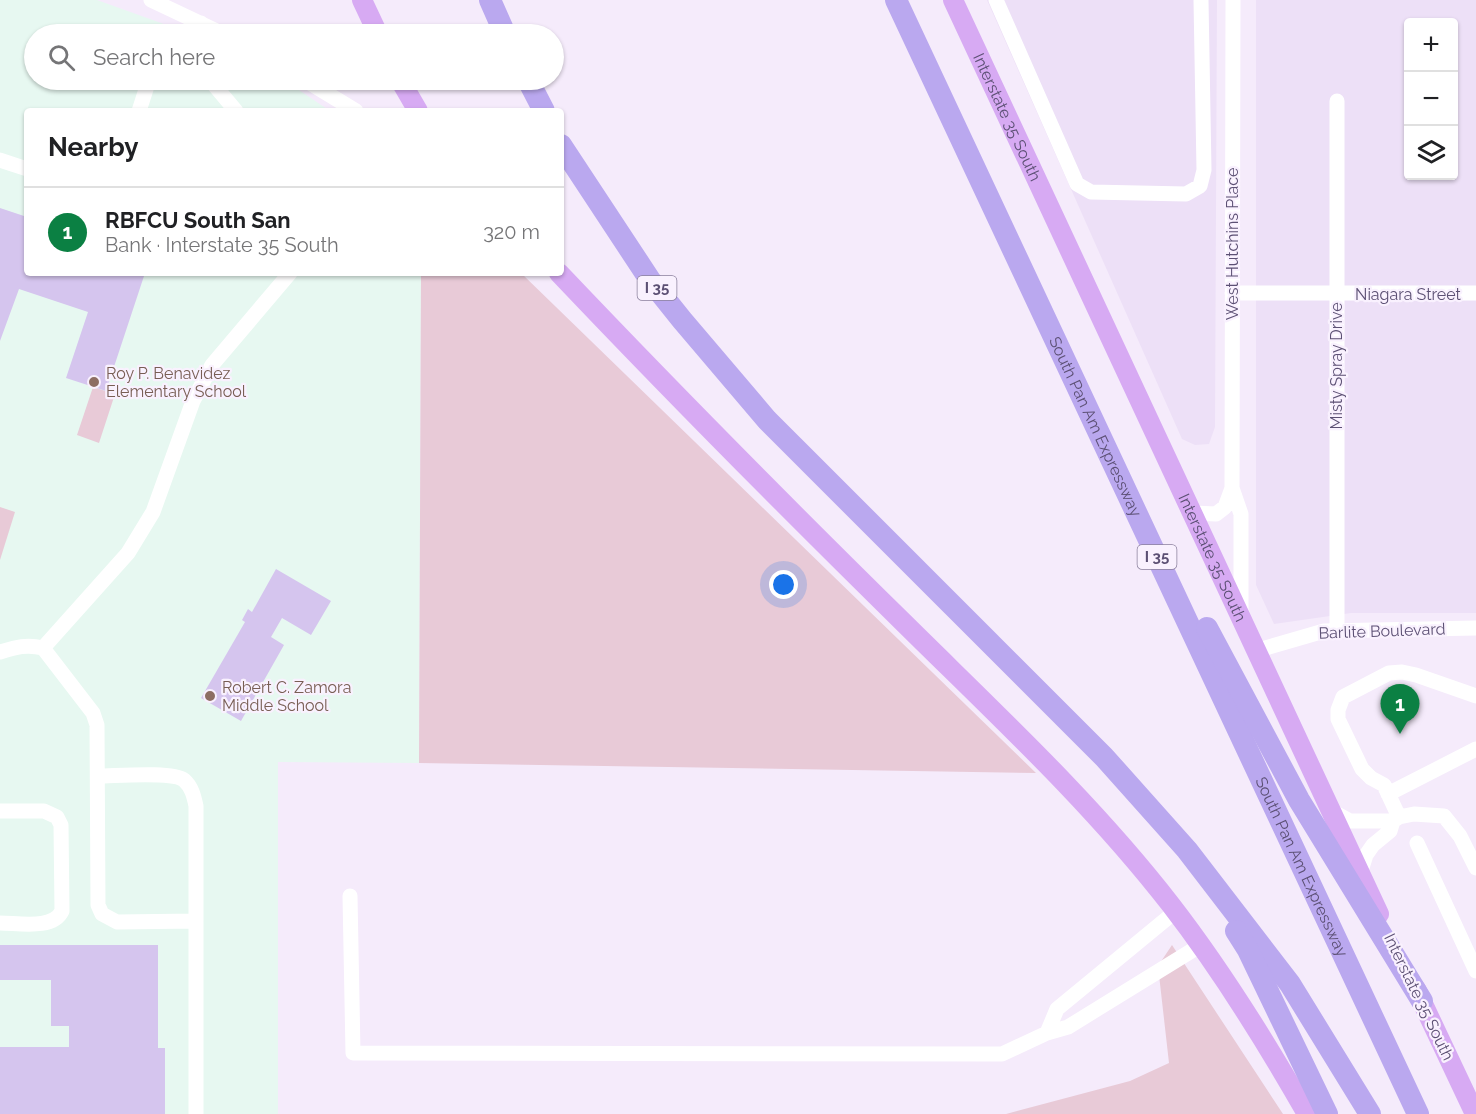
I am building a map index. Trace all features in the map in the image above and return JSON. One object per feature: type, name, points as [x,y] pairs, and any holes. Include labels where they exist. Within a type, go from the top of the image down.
[{"type":"highway","points":[[490,0],[501,24]]},
{"type":"highway","name":"South Pan Am Expressway","points":[[896,0],[1418,1114]]},
{"type":"highway","points":[[533,90],[542,108]]},
{"type":"highway","name":"I 35","points":[[564,150],[650,279],[681,320],[767,420],[1104,757],[1171,832],[1227,899],[1290,984],[1371,1114]]},
{"type":"highway","points":[[1145,530],[1196,609],[1299,800],[1422,1001]]},
{"type":"highway","points":[[1171,832],[1248,950],[1327,1114]]},
{"type":"main road","points":[[362,0],[374,24]]},
{"type":"main road","points":[[371,0],[375,24]]},
{"type":"main road","name":"Interstate 35 South","points":[[953,0],[1241,616],[1255,651],[1475,1114]]},
{"type":"main road","points":[[406,90],[416,108]]},
{"type":"main road","points":[[562,276],[698,420],[1110,830],[1201,945],[1252,1021],[1307,1114]]},
{"type":"street","points":[[151,0],[205,24]]},
{"type":"street","points":[[996,0],[1077,184],[1091,192],[1186,194],[1200,186],[1204,170],[1201,0]]},
{"type":"street","name":"West Hutchins Place","points":[[1233,0],[1232,488],[1241,514],[1241,616]]},
{"type":"street","points":[[140,108],[146,90]]},
{"type":"street","points":[[218,90],[233,108]]},
{"type":"street","points":[[322,90],[351,108]]},
{"type":"street","name":"Misty Spray Drive","points":[[1337,101],[1337,630]]},
{"type":"street","points":[[0,160],[24,169]]},
{"type":"street","points":[[43,648],[128,553],[153,512],[193,401],[212,365],[287,276]]},
{"type":"street","name":"Niagara Street","points":[[1232,293],[1476,293]]},
{"type":"street","points":[[1193,513],[1216,514],[1225,507],[1232,488]]},
{"type":"street","name":"Barlite Boulevard","points":[[1255,651],[1308,634],[1337,630],[1476,628]]},
{"type":"street","points":[[0,652],[19,646],[31,645],[43,648],[93,713],[97,725],[99,905],[102,914],[117,922],[196,921]]},
{"type":"street","points":[[1360,874],[1366,855],[1376,841],[1389,831],[1396,819],[1384,785],[1371,778],[1362,769],[1338,718],[1338,710],[1343,697],[1389,673],[1402,672],[1476,696]]},
{"type":"street","points":[[1388,794],[1476,749]]},
{"type":"street","points":[[98,776],[177,776],[189,785],[196,806],[196,1114]]},
{"type":"street","points":[[1330,810],[1350,821],[1396,819],[1414,814],[1444,816],[1474,859]]},
{"type":"street","points":[[0,811],[44,811],[57,817],[61,825],[62,911],[59,917],[48,923],[0,923]]},
{"type":"street","points":[[1417,843],[1476,971]]},
{"type":"street","points":[[350,896],[353,1053],[915,1056],[1002,1054],[1047,1033],[1068,1027],[1201,945]]},
{"type":"street","points":[[1047,1033],[1057,1009],[1176,911]]},
{"type":"shaded area","name":"Robert C. Zamora Middle School","points":[[0,0],[97,0],[163,24],[24,24],[24,90],[299,90],[326,108],[24,108],[24,276],[421,276],[419,763],[278,762],[278,1114],[0,1114]]},
{"type":"shaded area","points":[[987,0],[1217,0],[1215,427],[1209,444],[1195,445],[1182,439]]},
{"type":"shaded area","points":[[1256,0],[1476,0],[1476,613],[1351,613],[1274,624],[1256,585]]},
{"type":"shaded area","points":[[421,276],[524,276],[1036,773],[419,763]]},
{"type":"shaded area","points":[[93,387],[115,394],[99,443],[77,435]]},
{"type":"shaded area","points":[[0,507],[15,512],[0,560]]},
{"type":"shaded area","points":[[1172,945],[1283,1114],[1006,1114],[1130,1081],[1169,1063],[1158,966]]},
{"type":"building","points":[[0,208],[24,216],[24,276],[144,276],[106,391],[66,378],[88,312],[19,289],[0,341]]},
{"type":"building","points":[[276,569],[331,601],[311,635],[282,618],[271,637],[284,645],[241,721],[201,698],[245,622],[242,620],[248,609],[252,612]]},
{"type":"building","points":[[0,945],[158,945],[158,1048],[165,1048],[165,1114],[0,1114],[0,1047],[69,1047],[69,1026],[51,1026],[51,980],[0,980]]},
{"type":"place","name":"Roy P. Benavidez Elementary School","points":[[94,382]]},
{"type":"place","name":"Robert C. Zamora Middle School","points":[[210,696]]},
{"type":"place","name":"RBFCU South San","points":[[1400,734]]}]
